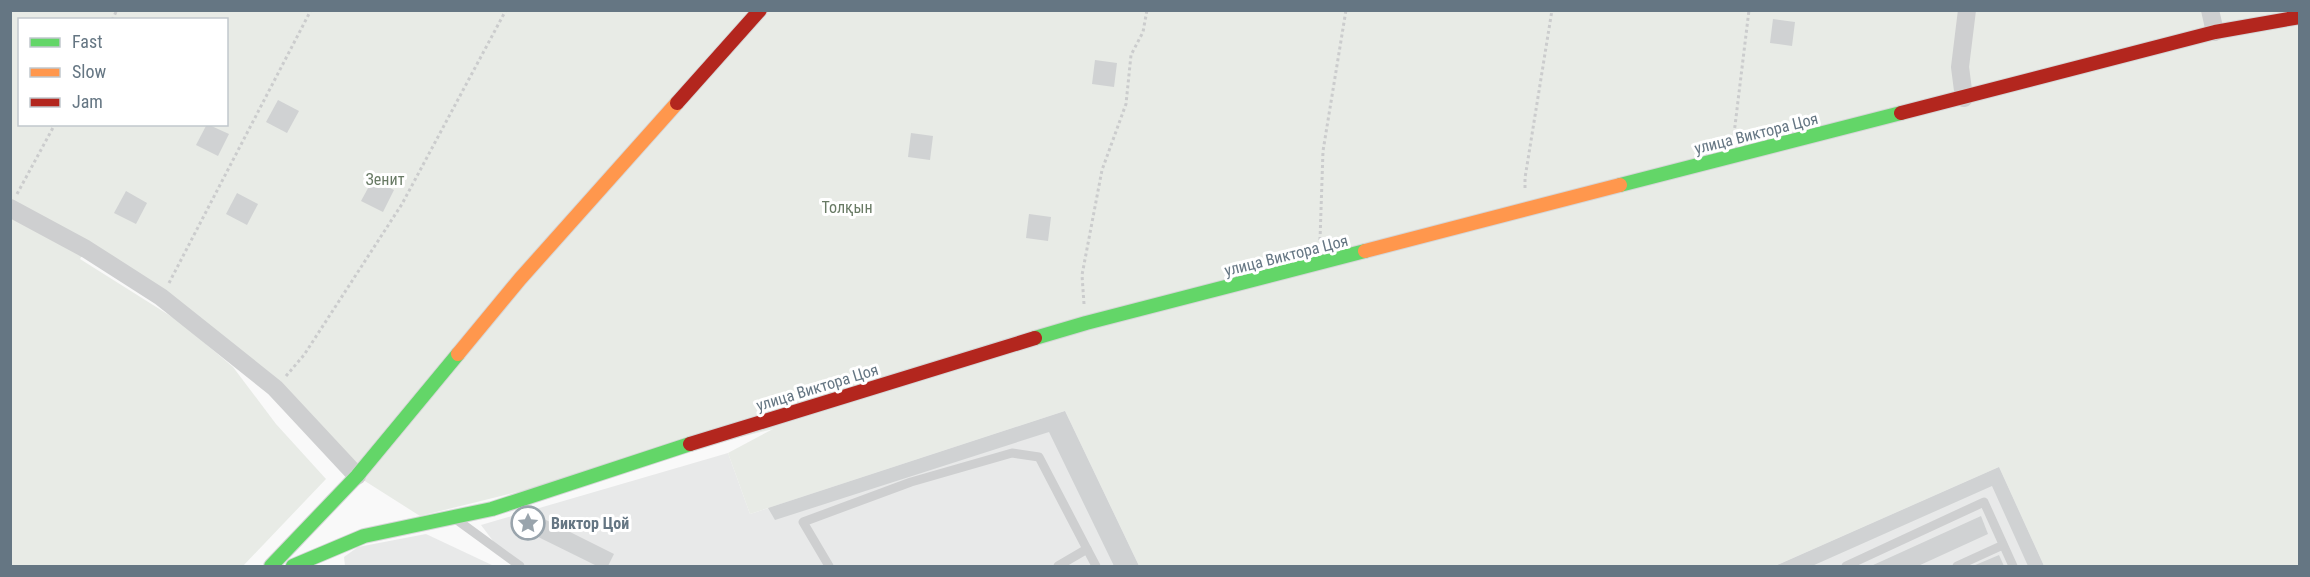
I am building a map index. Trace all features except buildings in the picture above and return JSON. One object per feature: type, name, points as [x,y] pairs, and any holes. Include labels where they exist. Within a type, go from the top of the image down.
[{"type":"street","points":[[271,567],[357,476],[520,279],[760,10]]},
{"type":"street","points":[[1964,98],[1960,67],[1967,10]]},
{"type":"street","points":[[2210,10],[2215,32]]},
{"type":"street","name":"улица Виктора Цоя","points":[[293,567],[364,536],[492,509],[767,419],[1086,323],[2215,32],[2300,17]]},
{"type":"street","points":[[13,202],[161,297],[275,388],[357,476]]},
{"type":"lane","points":[[829,567],[803,522],[911,482],[1012,453],[1039,457],[1096,567]]},
{"type":"lane","points":[[1846,567],[1984,502],[2013,567]]},
{"type":"lane","points":[[453,517],[520,567]]},
{"type":"lane","points":[[1957,567],[2003,545]]},
{"type":"lane","points":[[1058,567],[1087,549]]},
{"type":"path","points":[[161,297],[311,10]]},
{"type":"path","points":[[275,388],[304,355],[402,204],[506,10]]},
{"type":"path","points":[[1086,323],[1082,275],[1102,170],[1126,104],[1131,55],[1143,32],[1147,10]]},
{"type":"path","points":[[1320,263],[1323,151],[1346,10]]},
{"type":"path","points":[[1527,211],[1525,178],[1551,10]]},
{"type":"path","points":[[1732,156],[1749,10]]},
{"type":"path","points":[[13,202],[54,126]]},
{"type":"shaded area","points":[[1065,411],[1139,566],[512,566],[481,525],[728,453],[750,514]]},
{"type":"shaded area","points":[[1999,467],[2044,566],[1775,566]]},
{"type":"shaded area","points":[[426,534],[494,566],[345,566],[344,557],[358,547]]},
{"type":"green space","points":[[10,11],[2299,11],[2299,566],[2044,566],[1999,467],[1775,566],[1139,566],[1065,411],[750,514],[728,453],[773,429],[420,516],[357,476],[275,388],[86,249],[80,259],[180,322],[233,367],[276,424],[326,479],[243,566],[11,566]]},
{"type":"traffic: fast","points":[[1620,185],[1901,113]]},
{"type":"traffic: fast","points":[[1035,338],[1365,251]]},
{"type":"traffic: fast","points":[[271,566],[357,476],[458,354]]},
{"type":"traffic: fast","points":[[293,566],[364,536],[492,509],[690,444]]},
{"type":"traffic: slow","points":[[458,354],[520,279],[677,103]]},
{"type":"traffic: slow","points":[[1365,251],[1620,185]]},
{"type":"traffic: jam","points":[[677,103],[760,10]]},
{"type":"traffic: jam","points":[[1901,113],[2215,32],[2300,17]]},
{"type":"traffic: jam","points":[[690,444],[1035,338]]},
{"type":"place","name":"Виктор Цой","points":[[528,523]]},
{"type":"park label","name":"Зенит","points":[[385,179]]},
{"type":"park label","name":"Толқын","points":[[847,207]]}]
